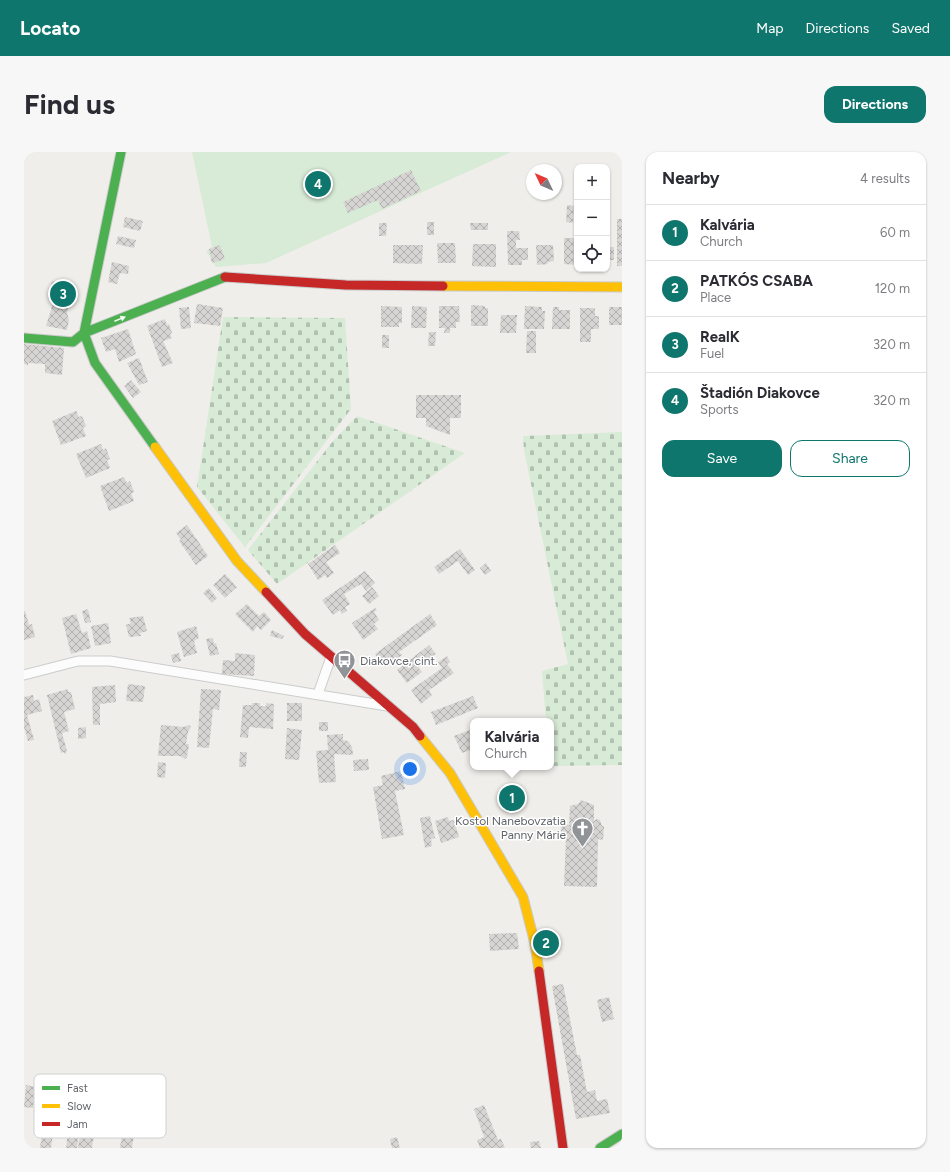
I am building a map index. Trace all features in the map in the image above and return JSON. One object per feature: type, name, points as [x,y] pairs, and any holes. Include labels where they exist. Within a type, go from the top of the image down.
[{"type":"street","points":[[122,152],[84,333],[95,363],[237,561],[305,634],[413,727],[450,773],[523,897],[535,944],[563,1148]]},
{"type":"street","points":[[24,338],[73,342],[84,333],[224,278],[346,285],[622,287]]},
{"type":"street","points":[[318,694],[331,657]]},
{"type":"street","points":[[24,675],[78,661],[110,661],[387,706]]},
{"type":"street","points":[[600,1148],[622,1134]]},
{"type":"green space","points":[[192,152],[511,152],[266,263],[216,267],[206,251],[212,247]]},
{"type":"green space","points":[[223,317],[345,318],[351,409],[245,547],[197,487]]},
{"type":"green space","points":[[357,416],[465,453],[277,584],[248,550],[333,441]]},
{"type":"green space","points":[[622,432],[622,765],[554,766],[554,718],[546,718],[542,671],[568,664],[524,450],[523,436]]},
{"type":"building","points":[[411,170],[421,191],[382,209],[378,200],[348,213],[343,202]]},
{"type":"building","points":[[567,205],[574,206],[573,223],[566,222]]},
{"type":"building","points":[[125,217],[143,221],[140,231],[123,227]]},
{"type":"building","points":[[617,219],[622,219],[622,266],[617,266]]},
{"type":"building","points":[[427,222],[434,222],[434,235],[427,235]]},
{"type":"building","points":[[379,223],[387,223],[386,236],[379,236]]},
{"type":"building","points":[[470,223],[488,223],[488,230],[471,230]]},
{"type":"building","points":[[507,231],[519,231],[520,240],[516,240],[516,248],[528,248],[528,260],[522,260],[522,265],[508,265]]},
{"type":"building","points":[[118,236],[136,240],[134,248],[116,244]]},
{"type":"building","points":[[564,238],[574,238],[574,265],[564,264]]},
{"type":"building","points":[[437,243],[455,243],[456,263],[438,263]]},
{"type":"building","points":[[473,244],[496,244],[496,267],[472,266]]},
{"type":"building","points":[[220,245],[225,259],[212,263],[209,249]]},
{"type":"building","points":[[393,245],[423,245],[422,264],[393,263]]},
{"type":"building","points":[[536,245],[553,245],[554,261],[547,262],[548,264],[537,265]]},
{"type":"building","points":[[610,247],[614,247],[614,260],[610,260]]},
{"type":"building","points":[[112,262],[129,266],[128,274],[120,273],[117,284],[108,282]]},
{"type":"building","points":[[52,281],[76,286],[72,304],[69,303],[67,313],[69,320],[67,330],[46,326],[54,300],[48,299]]},
{"type":"building","points":[[197,304],[223,308],[220,326],[194,323]]},
{"type":"building","points":[[471,305],[485,306],[485,308],[488,308],[488,326],[471,326]]},
{"type":"building","points":[[381,306],[402,307],[402,323],[399,323],[399,327],[381,327]]},
{"type":"building","points":[[412,306],[427,307],[426,328],[411,328]]},
{"type":"building","points":[[439,306],[459,306],[460,322],[456,322],[456,328],[450,328],[450,333],[444,333],[445,328],[439,328]]},
{"type":"building","points":[[525,306],[542,307],[542,311],[545,311],[544,329],[524,329]]},
{"type":"building","points":[[189,307],[191,328],[181,329],[179,308]]},
{"type":"building","points":[[553,307],[559,307],[559,310],[570,310],[570,329],[552,329]]},
{"type":"building","points":[[609,307],[622,307],[622,325],[609,325]]},
{"type":"building","points":[[580,308],[595,308],[595,316],[599,316],[599,329],[591,329],[591,342],[580,342]]},
{"type":"building","points":[[501,315],[517,315],[516,333],[500,333]]},
{"type":"building","points":[[165,319],[167,325],[169,324],[172,338],[163,341],[173,363],[162,367],[147,326]]},
{"type":"building","points":[[128,329],[136,354],[119,362],[115,349],[106,352],[101,338]]},
{"type":"building","points":[[527,331],[536,331],[536,353],[526,353]]},
{"type":"building","points":[[429,332],[436,332],[435,346],[428,346]]},
{"type":"building","points":[[382,335],[389,335],[389,348],[382,348]]},
{"type":"building","points":[[24,344],[64,348],[62,375],[45,373],[45,364],[24,364]]},
{"type":"building","points":[[139,358],[148,382],[139,385],[127,363]]},
{"type":"building","points":[[131,380],[141,392],[133,398],[124,386]]},
{"type":"building","points":[[416,395],[461,395],[461,418],[450,418],[450,435],[426,426],[426,418],[416,418]]},
{"type":"building","points":[[76,411],[79,417],[82,416],[86,426],[83,428],[86,436],[61,445],[52,421]]},
{"type":"building","points":[[101,444],[103,450],[106,448],[110,459],[107,460],[110,468],[86,478],[76,454]]},
{"type":"building","points":[[124,477],[127,483],[130,481],[134,492],[131,493],[134,501],[109,511],[100,486]]},
{"type":"building","points":[[187,525],[208,556],[196,565],[179,541],[181,540],[176,533]]},
{"type":"building","points":[[335,545],[340,553],[326,562],[334,573],[327,578],[325,575],[318,580],[308,564]]},
{"type":"building","points":[[460,549],[475,570],[468,575],[458,561],[439,574],[434,567]]},
{"type":"building","points":[[486,563],[491,571],[485,575],[480,568]]},
{"type":"building","points":[[365,571],[375,583],[366,591],[361,584],[344,594],[350,604],[345,607],[347,611],[342,614],[340,610],[333,615],[322,600]]},
{"type":"building","points":[[225,574],[237,587],[225,598],[213,585]]},
{"type":"building","points":[[372,587],[379,596],[369,604],[362,596]]},
{"type":"building","points":[[209,588],[217,598],[212,603],[203,593]]},
{"type":"building","points":[[247,604],[259,616],[264,612],[271,620],[261,630],[257,626],[253,632],[235,614]]},
{"type":"building","points":[[375,608],[377,610],[374,612],[379,620],[374,624],[378,629],[363,640],[352,623]]},
{"type":"building","points":[[88,609],[91,622],[85,623],[82,611]]},
{"type":"building","points":[[24,611],[29,625],[32,624],[35,637],[24,640]]},
{"type":"building","points":[[76,614],[82,633],[87,631],[91,648],[71,654],[62,618]]},
{"type":"building","points":[[430,614],[437,625],[399,652],[402,655],[385,667],[375,654]]},
{"type":"building","points":[[143,616],[147,631],[140,633],[141,636],[129,637],[126,625],[131,623],[129,618]]},
{"type":"building","points":[[108,623],[111,643],[95,646],[91,626]]},
{"type":"building","points":[[196,626],[199,638],[194,641],[197,653],[184,657],[177,632]]},
{"type":"building","points":[[272,630],[284,636],[282,639],[270,636]]},
{"type":"building","points":[[213,638],[219,654],[210,656],[206,639]]},
{"type":"building","points":[[429,645],[436,654],[418,667],[422,672],[407,683],[397,670]]},
{"type":"building","points":[[179,653],[181,661],[173,663],[171,655]]},
{"type":"building","points":[[235,653],[255,655],[254,676],[222,674],[223,660],[235,661]]},
{"type":"building","points":[[447,656],[450,662],[447,664],[454,673],[429,690],[432,695],[421,704],[411,690],[442,668],[438,662]]},
{"type":"building","points":[[128,684],[145,686],[143,702],[126,701]]},
{"type":"building","points":[[115,685],[116,702],[100,704],[100,725],[93,725],[92,687]]},
{"type":"building","points":[[68,689],[68,692],[71,692],[75,709],[64,712],[69,731],[62,733],[67,751],[65,754],[64,752],[61,753],[47,695]]},
{"type":"building","points":[[201,689],[221,690],[219,710],[213,709],[209,748],[197,747]]},
{"type":"building","points":[[33,695],[34,701],[39,699],[42,711],[27,715],[34,740],[28,741],[24,727],[24,697]]},
{"type":"building","points":[[473,696],[478,708],[436,725],[431,712]]},
{"type":"building","points":[[252,703],[260,703],[260,706],[266,706],[266,703],[274,704],[273,729],[249,727],[248,738],[240,737],[243,705],[252,705]]},
{"type":"building","points":[[287,703],[302,703],[302,721],[287,721]]},
{"type":"building","points":[[319,722],[328,722],[328,731],[319,731]]},
{"type":"building","points":[[161,725],[184,727],[189,725],[191,727],[188,732],[186,744],[189,744],[187,757],[185,759],[180,756],[158,756]]},
{"type":"building","points":[[86,727],[86,738],[78,739],[78,728]]},
{"type":"building","points":[[287,728],[302,730],[299,760],[285,759]]},
{"type":"building","points":[[470,730],[470,750],[462,753],[454,736]]},
{"type":"building","points":[[343,734],[343,740],[348,741],[352,747],[353,755],[334,754],[336,782],[319,783],[316,751],[328,750],[327,735]]},
{"type":"building","points":[[240,752],[247,752],[246,767],[239,767]]},
{"type":"building","points":[[368,759],[369,770],[354,771],[353,760]]},
{"type":"building","points":[[158,762],[166,763],[165,778],[157,777]]},
{"type":"building","points":[[401,771],[405,789],[395,791],[404,835],[382,839],[373,787],[383,785],[381,776]]},
{"type":"building","name":"Kostol Nanebovzatia Panny Márie","points":[[581,800],[594,805],[594,821],[597,819],[600,820],[602,826],[604,826],[603,840],[598,839],[597,887],[564,886],[566,838],[561,838],[561,824],[569,825],[570,806],[578,804]]},
{"type":"building","points":[[430,816],[435,838],[431,839],[432,846],[425,848],[420,818]]},
{"type":"building","points":[[448,817],[449,821],[454,820],[459,837],[441,843],[435,821]]},
{"type":"building","points":[[517,933],[519,949],[490,951],[489,934]]},
{"type":"building","points":[[563,984],[577,1055],[580,1055],[587,1092],[595,1090],[597,1101],[607,1099],[610,1113],[576,1119],[552,986]]},
{"type":"building","points":[[609,997],[614,1019],[602,1022],[597,1000]]},
{"type":"building","points":[[26,1085],[34,1087],[33,1108],[24,1107]]},
{"type":"building","points":[[484,1105],[498,1140],[501,1139],[505,1148],[488,1148],[474,1109]]},
{"type":"building","points":[[397,1137],[400,1148],[392,1148],[390,1139]]},
{"type":"building","points":[[484,1137],[488,1148],[480,1148],[477,1140]]},
{"type":"building","points":[[41,1138],[52,1138],[51,1148],[40,1148]]},
{"type":"building","points":[[67,1138],[78,1138],[77,1148],[66,1148]]},
{"type":"building","points":[[79,1138],[94,1138],[92,1148],[78,1148]]},
{"type":"building","points":[[121,1138],[134,1138],[132,1148],[120,1148]]},
{"type":"building","points":[[539,1141],[541,1148],[531,1148],[530,1142]]},
{"type":"traffic: fast","points":[[121,152],[84,333],[95,363],[155,447]]},
{"type":"traffic: fast","points":[[24,338],[73,342],[84,333],[225,277]]},
{"type":"traffic: fast","points":[[600,1148],[622,1134]]},
{"type":"traffic: slow","points":[[443,286],[622,287]]},
{"type":"traffic: slow","points":[[155,447],[237,561],[266,592]]},
{"type":"traffic: slow","points":[[420,736],[450,773],[523,897],[535,944],[539,971]]},
{"type":"traffic: jam","points":[[225,277],[346,285],[443,286]]},
{"type":"traffic: jam","points":[[266,592],[305,634],[413,727],[420,736]]},
{"type":"traffic: jam","points":[[539,971],[563,1148]]},
{"type":"place","name":"Štadión Diakovce","points":[[318,184]]},
{"type":"place","name":"RealK","points":[[63,294]]},
{"type":"place","name":"Diakovce, cint.","points":[[345,680]]},
{"type":"place","name":"Kalvária","points":[[512,798]]},
{"type":"place","name":"Kostol Nanebovzatia Panny Márie","points":[[582,848]]},
{"type":"place","name":"PATKÓS CSABA","points":[[546,943]]}]
